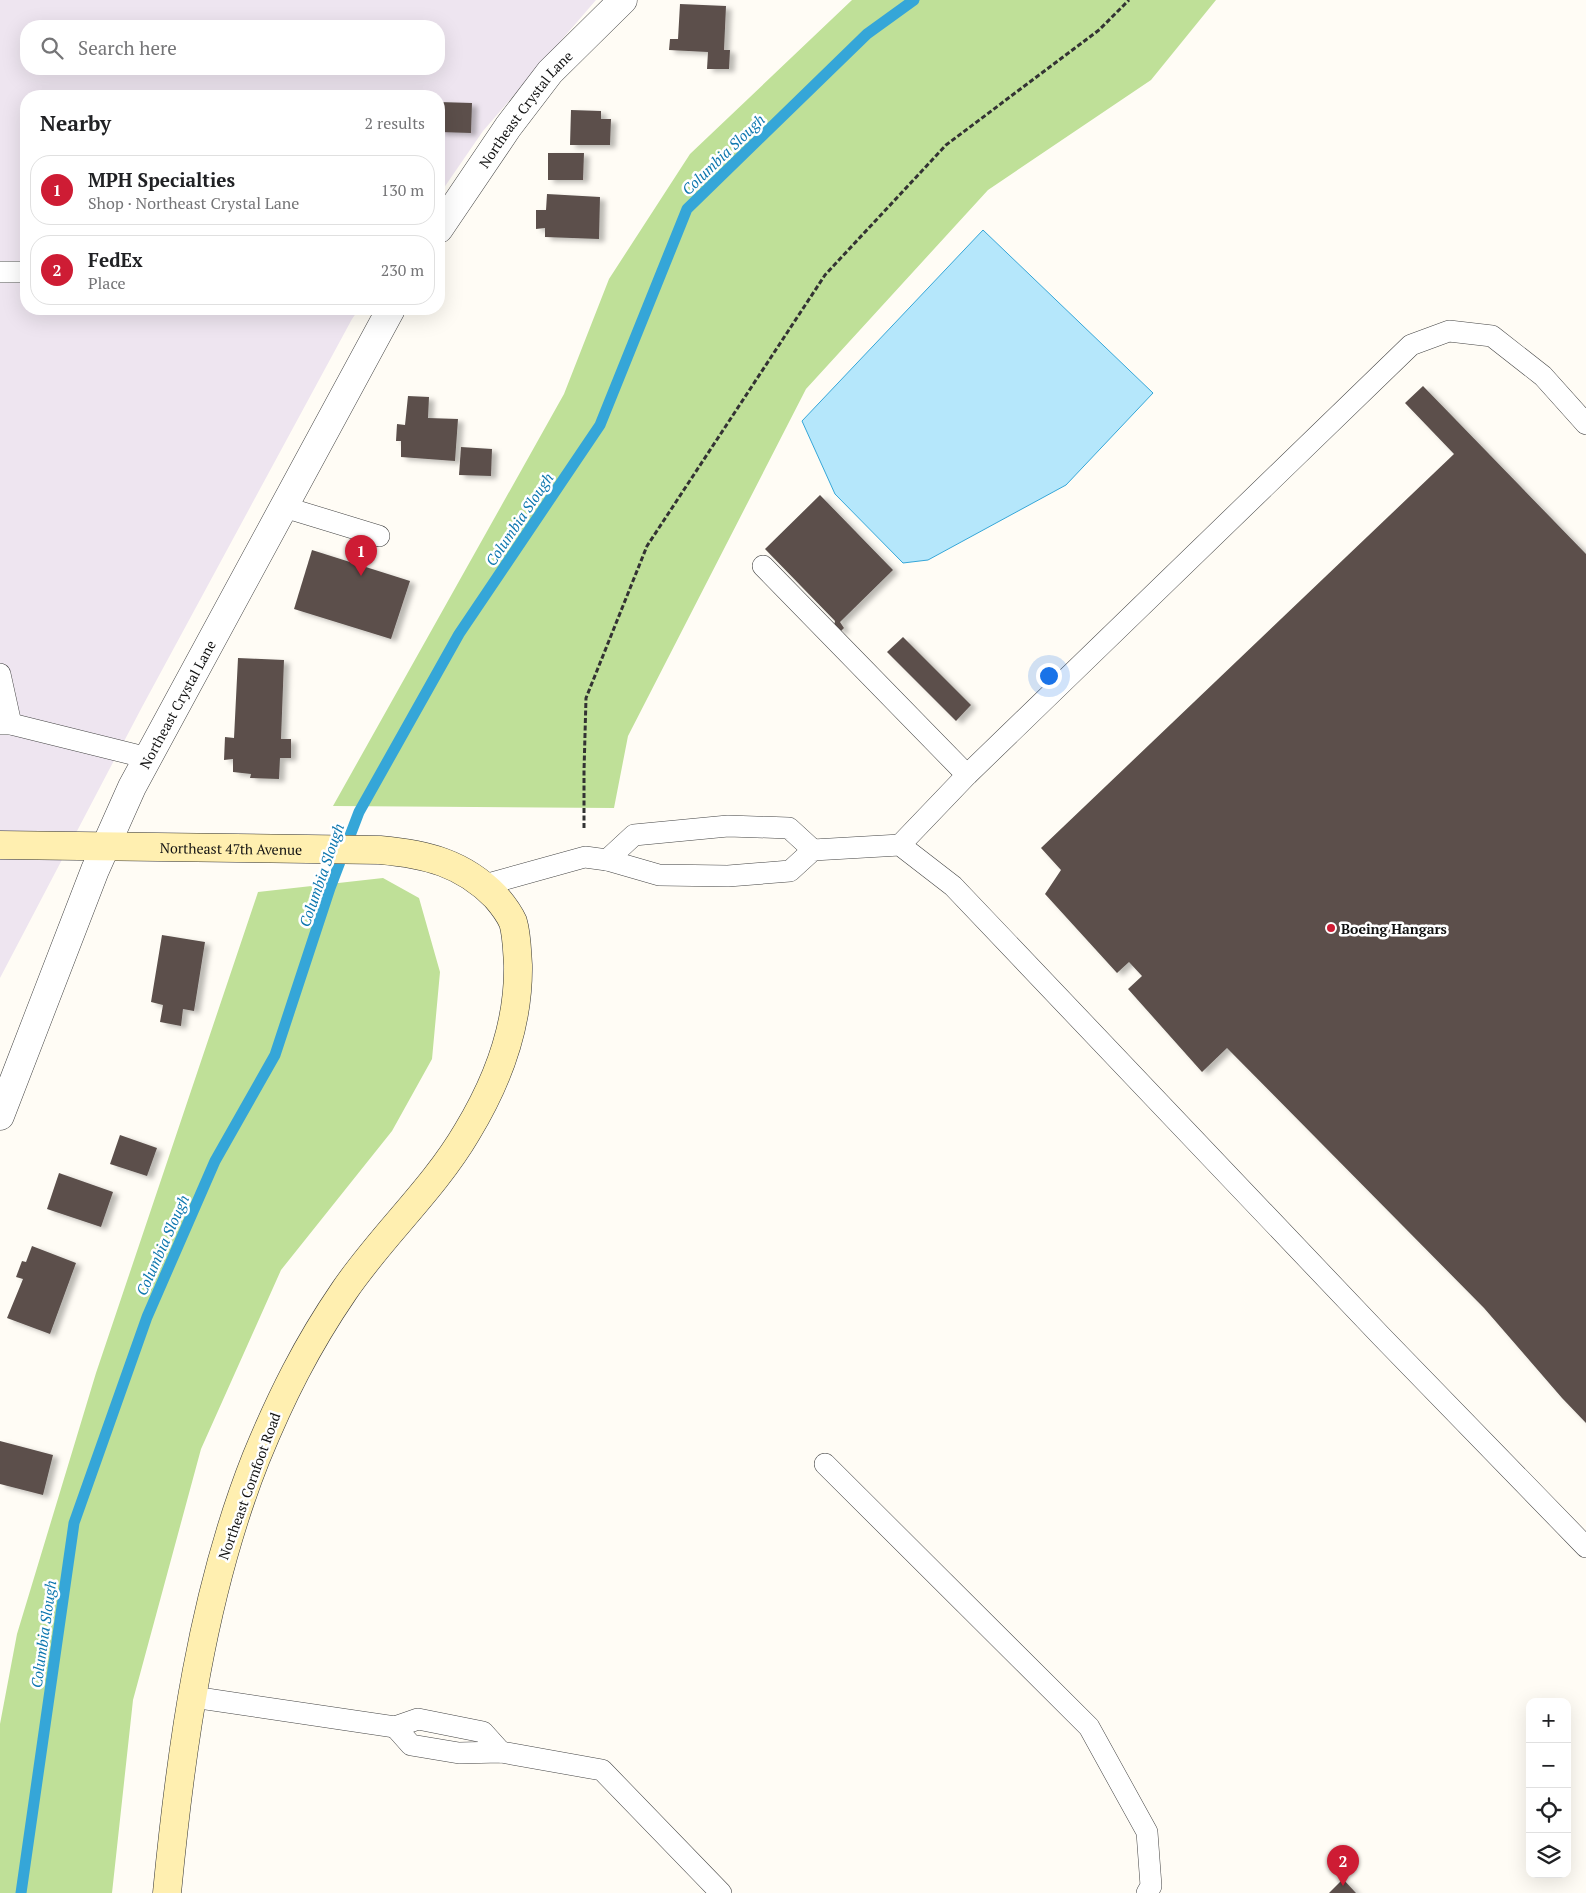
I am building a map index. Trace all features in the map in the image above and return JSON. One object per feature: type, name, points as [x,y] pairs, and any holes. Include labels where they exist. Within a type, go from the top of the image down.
[{"type":"street","name":"Northeast Crystal Lane","points":[[445,220],[508,127],[550,72],[623,0]]},
{"type":"street","name":"Northeast Crystal Lane","points":[[0,1116],[6,1086],[95,870],[132,787],[388,315]]},
{"type":"street","name":"Northeast 47th Avenue","points":[[0,845],[380,850],[411,853],[433,858],[460,869],[484,885]]},
{"type":"street","name":"Northeast Cornfoot Road","points":[[167,1893],[174,1820],[209,1609],[236,1514],[255,1462],[294,1371],[318,1328],[346,1287],[394,1225],[427,1189],[466,1134],[499,1070],[509,1040],[518,978],[513,922],[503,906],[484,885]]},
{"type":"lane","points":[[0,272],[20,272]]},
{"type":"lane","points":[[900,845],[967,775],[1411,345],[1450,331],[1492,336],[1543,376],[1586,424]]},
{"type":"lane","points":[[284,507],[379,536]]},
{"type":"lane","points":[[763,566],[967,775]]},
{"type":"lane","points":[[0,674],[6,724],[148,758]]},
{"type":"lane","points":[[607,860],[634,835],[728,826],[789,828],[813,850]]},
{"type":"lane","points":[[484,885],[584,857],[607,860],[659,875],[728,876],[790,871],[813,850],[900,845],[953,886],[1374,1329],[1586,1546]]},
{"type":"lane","points":[[825,1464],[1089,1727],[1147,1832],[1151,1886],[1147,1893]]},
{"type":"lane","points":[[193,1697],[395,1726],[411,1745],[459,1753],[502,1752],[602,1770],[721,1893]]},
{"type":"path","points":[[584,857],[586,698],[647,546],[825,275],[946,145],[1099,30],[1129,0]]},
{"type":"shaded area","points":[[0,0],[596,0],[483,131],[445,186],[445,90],[20,90],[20,315],[355,315],[142,707],[0,978]]},
{"type":"green space","points":[[852,0],[1216,0],[1151,80],[988,190],[806,389],[628,736],[614,808],[333,806],[564,394],[609,279],[690,154]]},
{"type":"green space","points":[[383,878],[419,898],[440,972],[432,1059],[392,1131],[281,1270],[201,1449],[133,1700],[112,1893],[0,1893],[0,1724],[17,1634],[96,1373],[258,892]]},
{"type":"water","points":[[983,230],[1153,393],[1066,485],[928,560],[903,563],[835,494],[802,421]]},
{"type":"building","points":[[680,4],[726,6],[724,50],[730,50],[729,69],[707,69],[708,52],[669,50],[670,39],[678,39]]},
{"type":"building","points":[[445,102],[472,103],[471,133],[445,132]]},
{"type":"building","points":[[571,110],[601,111],[601,119],[611,119],[610,145],[570,145]]},
{"type":"building","points":[[548,153],[584,153],[583,180],[548,180]]},
{"type":"building","points":[[547,194],[600,197],[599,239],[545,237],[545,228],[536,229],[536,210],[546,210]]},
{"type":"building","name":"Boeing Hangars","points":[[1423,386],[1586,554],[1586,1423],[1484,1308],[1227,1048],[1202,1072],[1128,989],[1142,976],[1129,962],[1117,973],[1045,894],[1061,870],[1041,848],[1454,454],[1405,403]]},
{"type":"building","points":[[408,396],[429,397],[428,418],[458,419],[455,461],[401,457],[401,441],[396,441],[397,424],[405,425]]},
{"type":"building","points":[[461,447],[492,449],[491,476],[459,475]]},
{"type":"building","points":[[820,495],[893,570],[840,622],[844,628],[840,632],[834,626],[835,621],[765,549]]},
{"type":"building","points":[[312,550],[410,581],[391,639],[294,609]]},
{"type":"building","points":[[903,637],[971,705],[956,721],[887,652]]},
{"type":"building","points":[[238,658],[284,660],[281,739],[291,739],[291,758],[280,758],[279,779],[250,778],[251,774],[233,772],[233,759],[224,760],[225,737],[234,738]]},
{"type":"building","points":[[162,935],[205,942],[194,1011],[183,1009],[181,1026],[160,1022],[163,1005],[151,1002]]},
{"type":"building","points":[[120,1135],[157,1148],[147,1176],[110,1164]]},
{"type":"building","points":[[59,1173],[113,1192],[101,1227],[47,1209]]},
{"type":"building","points":[[32,1246],[76,1263],[50,1334],[7,1318],[23,1279],[16,1277],[22,1261],[26,1262]]},
{"type":"building","points":[[0,1441],[53,1455],[43,1495],[0,1484]]},
{"type":"building","points":[[1343,1879],[1356,1893],[1329,1893]]},
{"type":"waterway","name":"Columbia Slough","points":[[21,1893],[74,1523],[147,1317],[215,1161],[275,1055],[330,888],[359,812],[459,634],[600,425],[687,209],[867,34],[914,0]]},
{"type":"place","name":"MPH Specialties","points":[[361,576]]},
{"type":"place","name":"Boeing Hangars","points":[[1331,928]]},
{"type":"place","name":"FedEx","points":[[1343,1886]]}]
